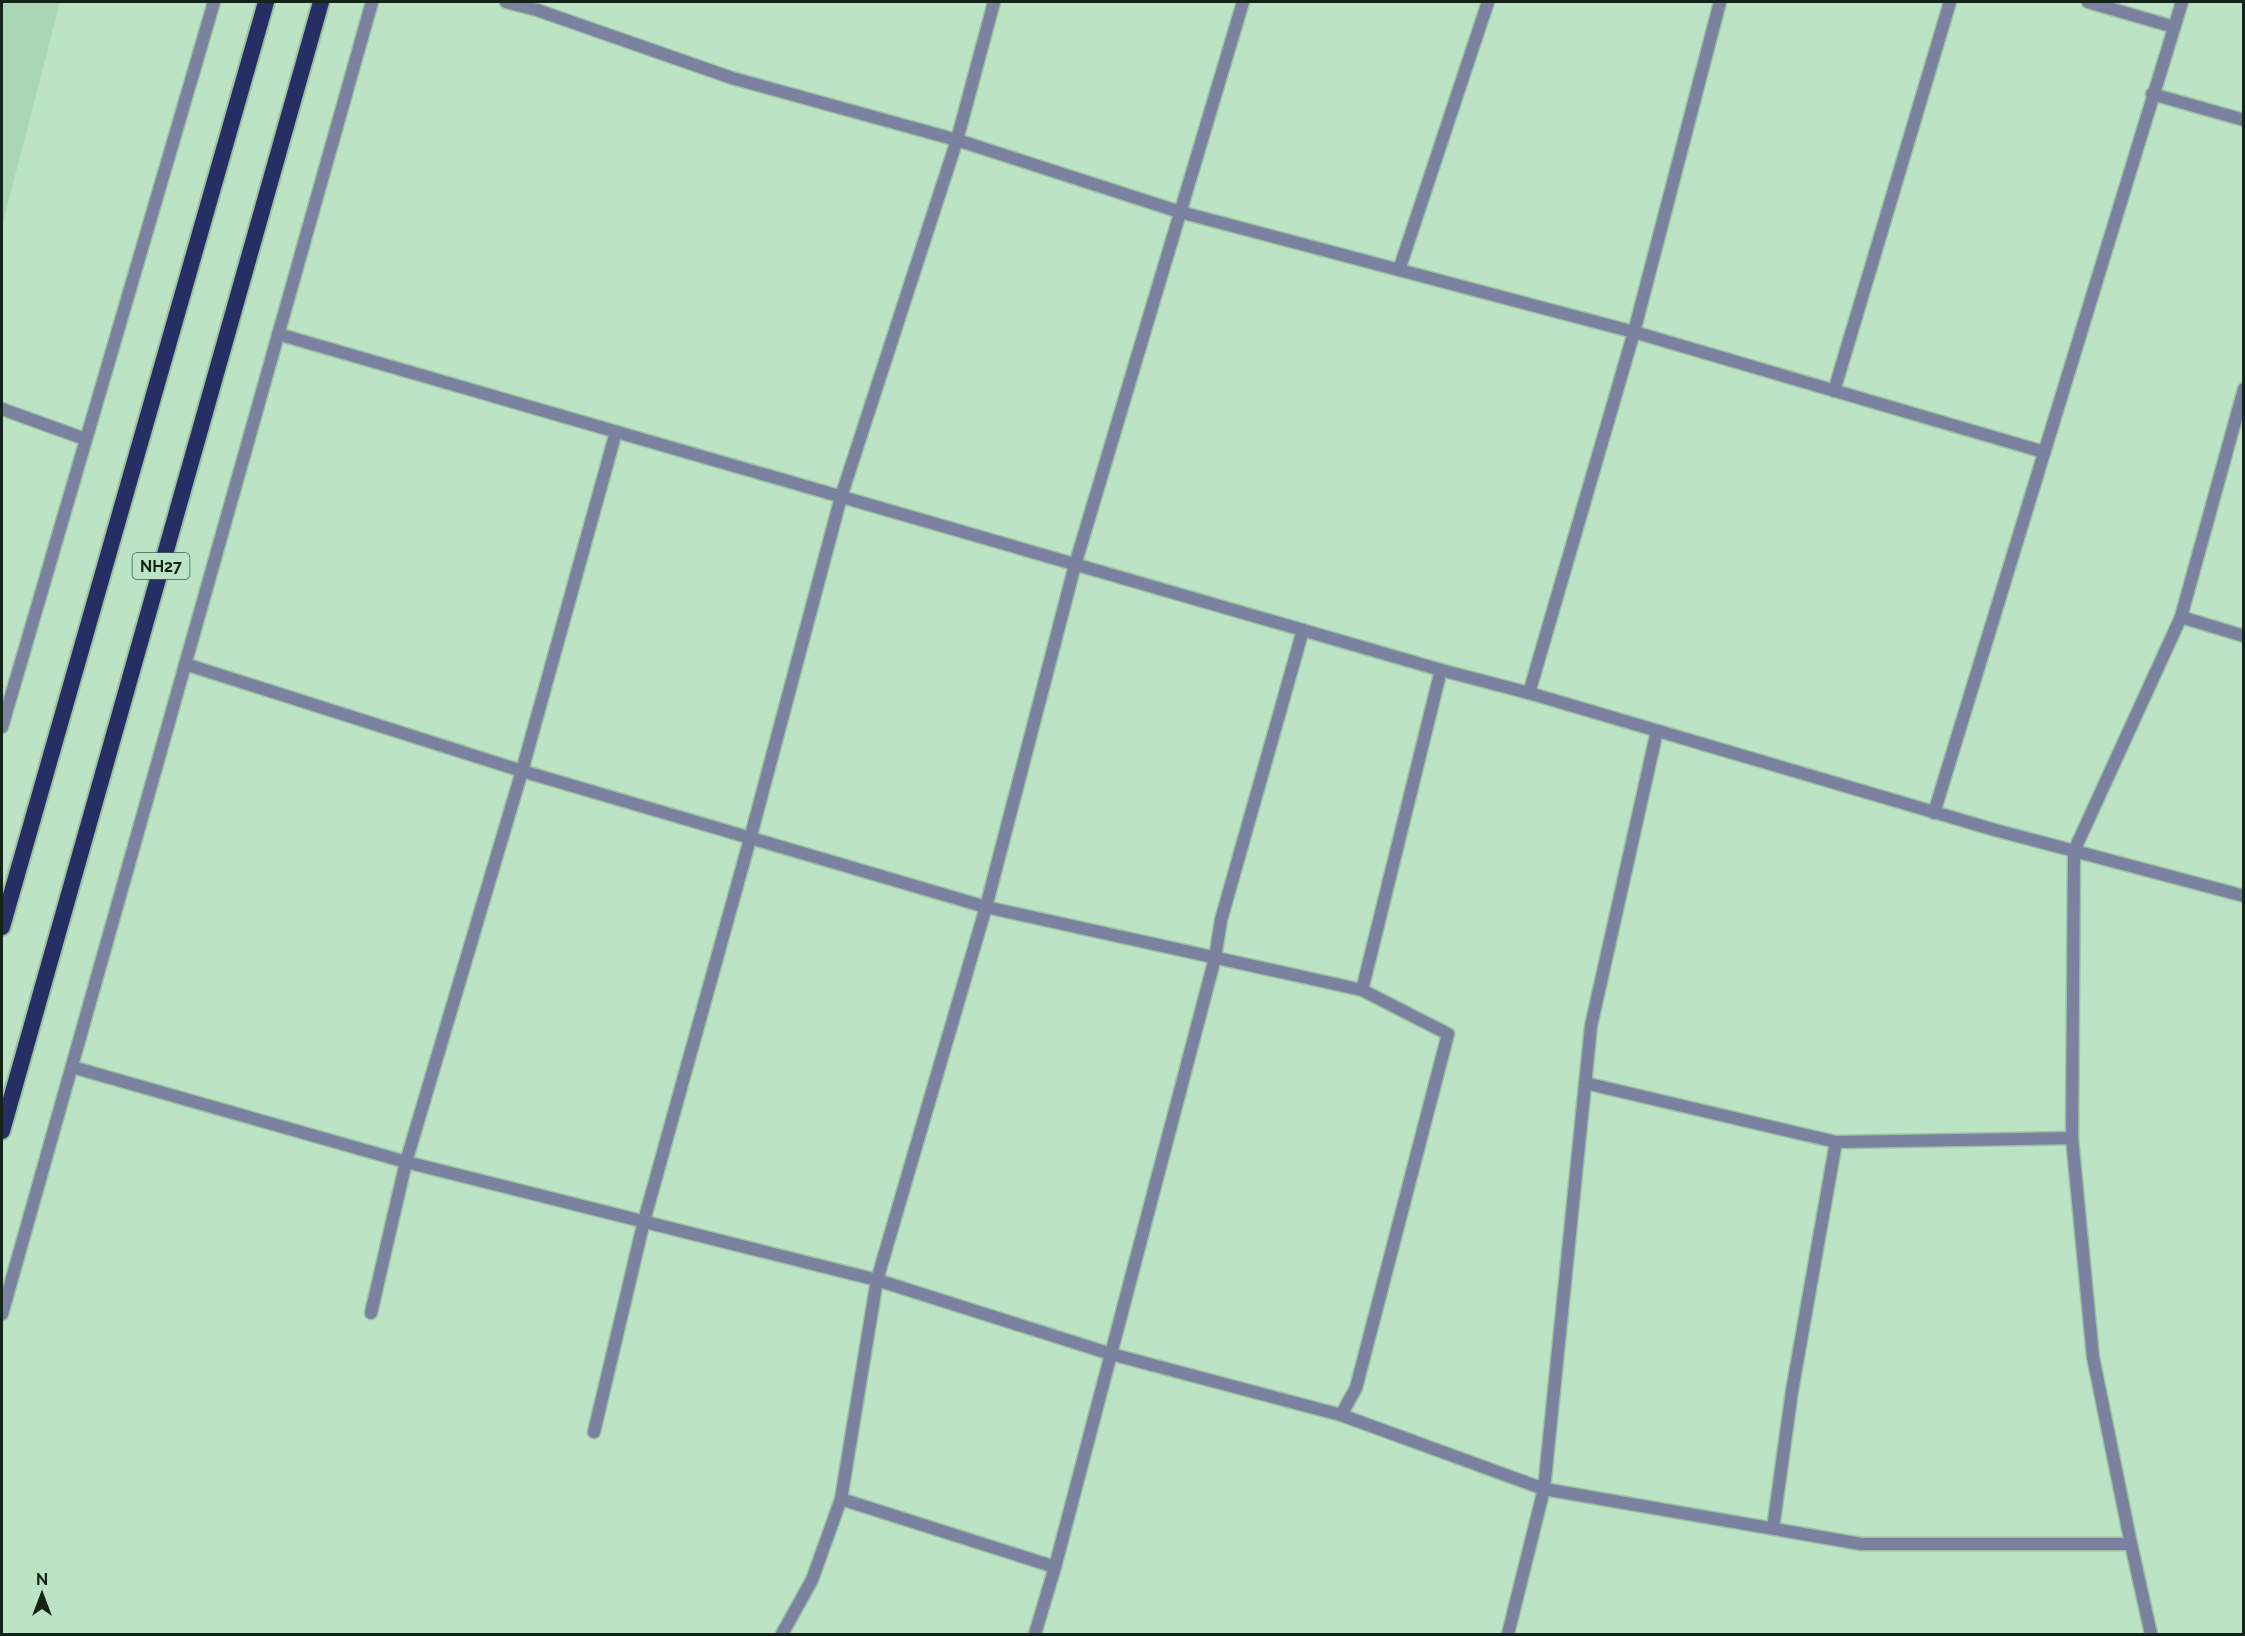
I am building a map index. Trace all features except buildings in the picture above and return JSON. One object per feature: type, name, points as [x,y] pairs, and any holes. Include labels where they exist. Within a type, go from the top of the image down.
[{"type":"highway","name":"NH27","points":[[2,927],[266,2]]},
{"type":"highway","name":"NH27","points":[[2,1131],[321,2]]},
{"type":"street","points":[[2,727],[214,2]]},
{"type":"street","points":[[2,1314],[372,2]]},
{"type":"street","points":[[506,2],[537,10],[732,78],[957,140],[1180,212],[1634,332],[2044,452]]},
{"type":"street","points":[[594,1432],[644,1221],[842,497],[957,140],[994,2]]},
{"type":"street","points":[[782,1635],[812,1580],[841,1499],[877,1280],[986,908],[1075,565],[1243,2]]},
{"type":"street","points":[[1399,270],[1488,2]]},
{"type":"street","points":[[1529,693],[1634,332],[1720,2]]},
{"type":"street","points":[[1834,391],[1950,2]]},
{"type":"street","points":[[2088,2],[2174,27]]},
{"type":"street","points":[[1934,813],[2182,2]]},
{"type":"street","points":[[2152,94],[2244,120]]},
{"type":"street","points":[[278,334],[1075,565],[1529,693],[1934,813],[2244,896]]},
{"type":"street","points":[[2151,1635],[2093,1357],[2072,1138],[2074,851],[2181,617],[2244,389]]},
{"type":"street","points":[[2,409],[85,439]]},
{"type":"street","points":[[371,1313],[406,1162],[522,771],[616,432]]},
{"type":"street","points":[[2181,617],[2244,636]]},
{"type":"street","points":[[1035,1635],[1055,1567],[1215,958],[1221,920],[1303,630]]},
{"type":"street","points":[[185,664],[522,771],[986,908],[1362,990],[1448,1034],[1356,1388],[1341,1415]]},
{"type":"street","points":[[1362,990],[1441,670]]},
{"type":"street","points":[[1508,1635],[1544,1489],[1591,1026],[1657,731]]},
{"type":"street","points":[[72,1067],[406,1162],[877,1280],[1111,1354],[1341,1415],[1544,1489],[1861,1544],[2131,1544]]},
{"type":"street","points":[[1585,1083],[1836,1142],[2072,1138]]},
{"type":"street","points":[[1773,1528],[1792,1391],[1836,1142]]},
{"type":"street","points":[[841,1499],[1055,1567]]},
{"type":"shaded area","points":[[2,2],[60,2],[2,226]]}]
